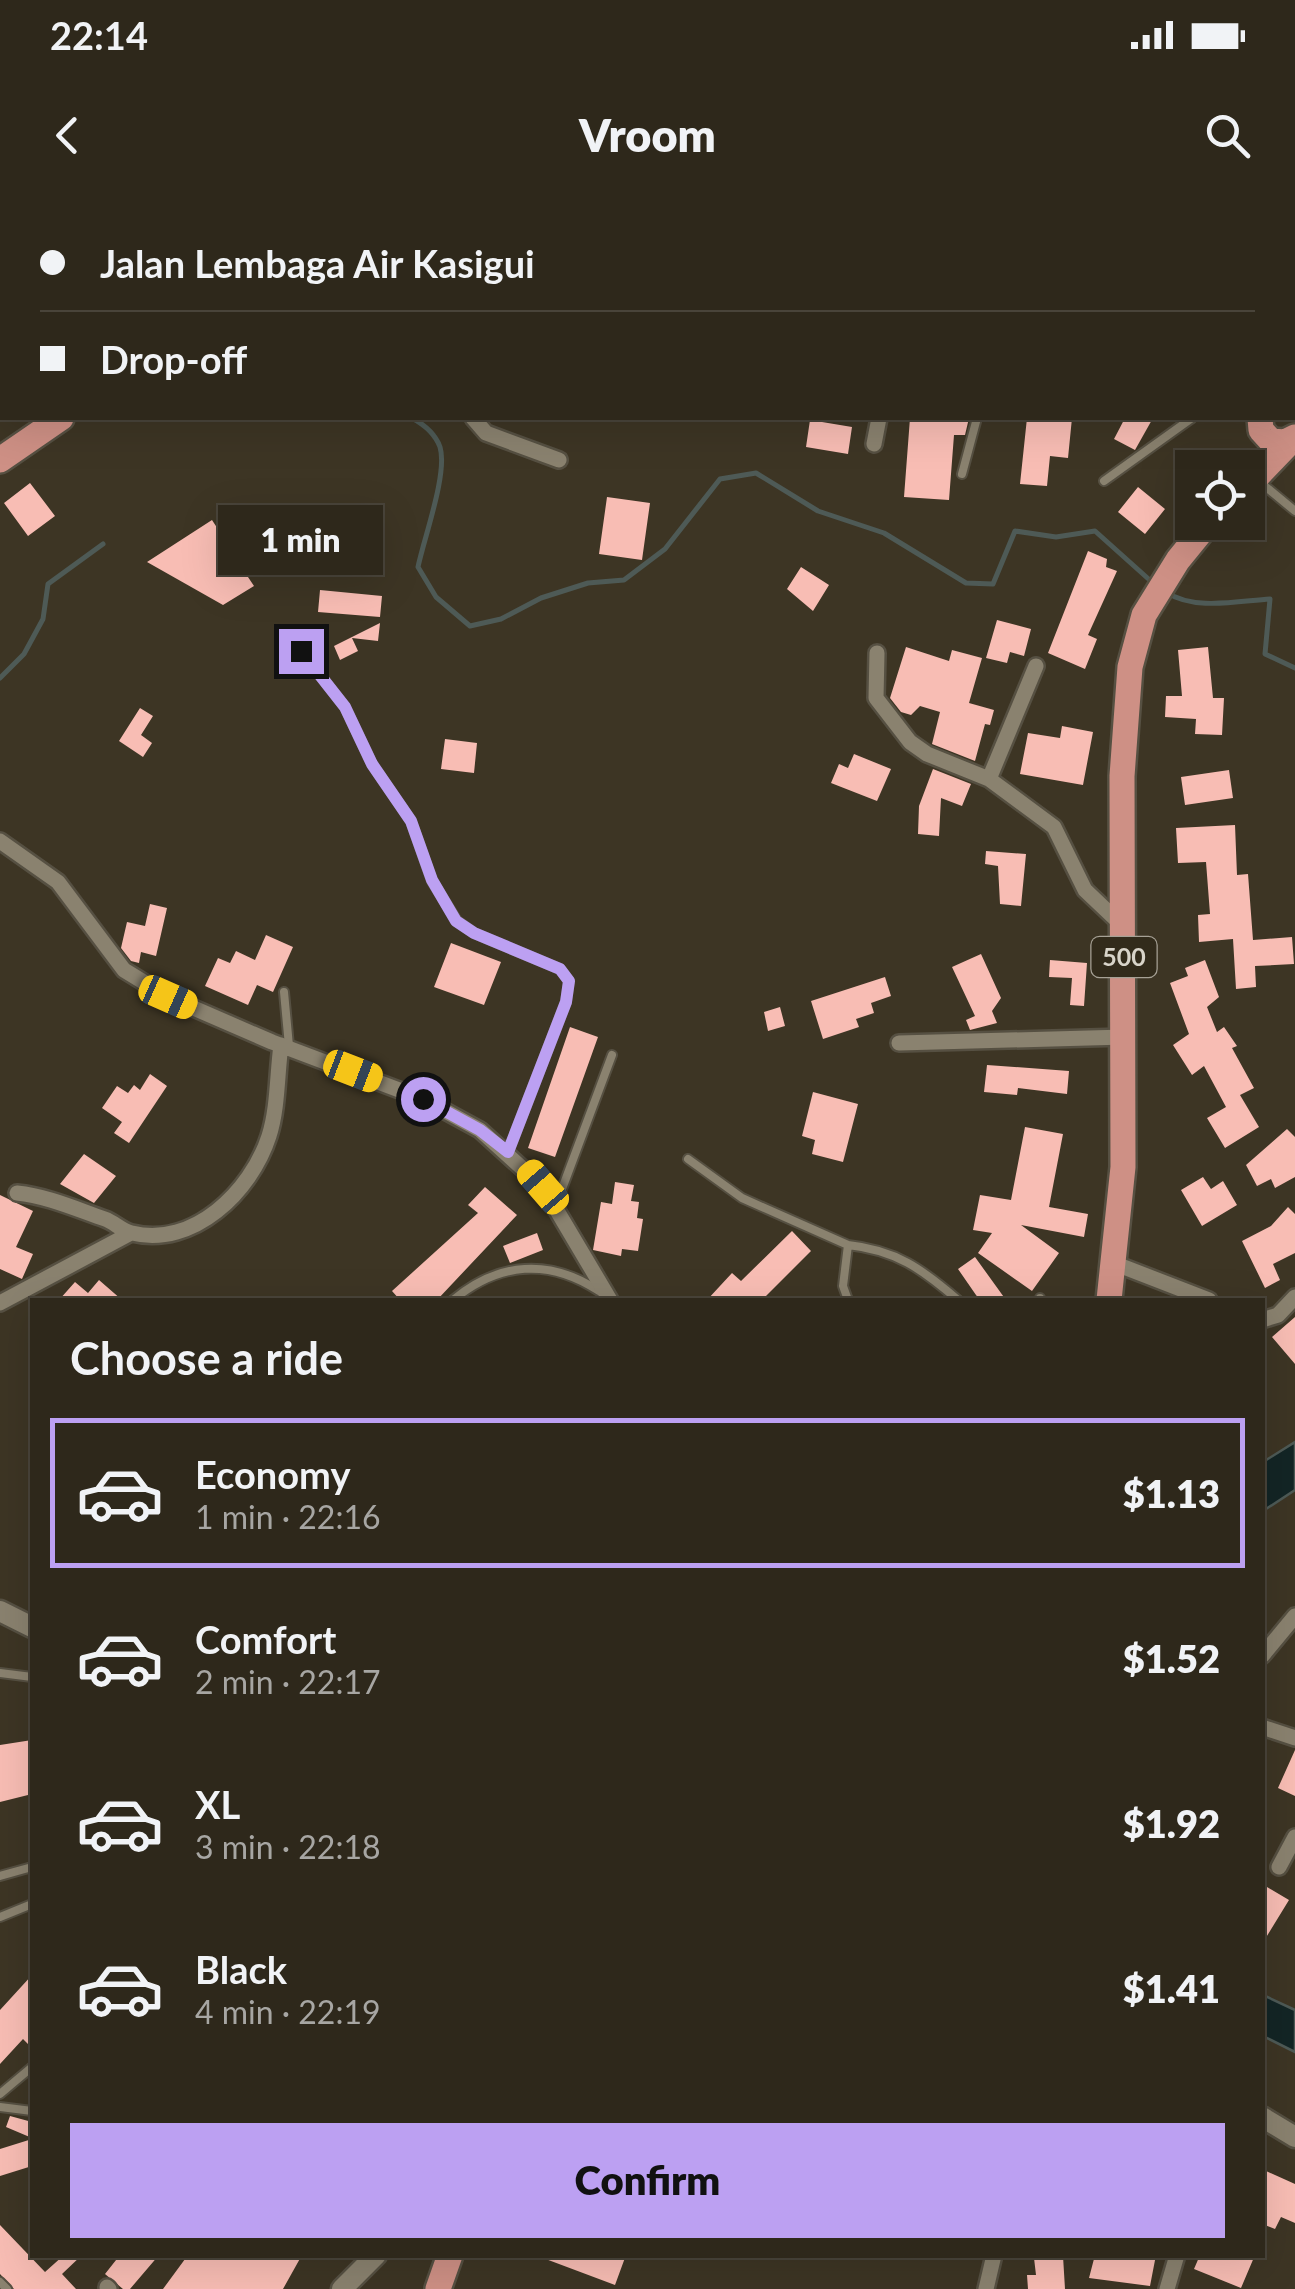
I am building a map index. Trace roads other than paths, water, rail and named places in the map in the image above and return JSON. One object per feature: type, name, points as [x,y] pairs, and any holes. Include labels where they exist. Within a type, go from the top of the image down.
[{"type":"main road","points":[[0,460],[58,420]]},
{"type":"main road","points":[[1256,425],[1278,443],[1293,438]]},
{"type":"main road","points":[[1254,450],[1256,425]]},
{"type":"main road","points":[[1265,465],[1293,438]]},
{"type":"main road","name":"500","points":[[1109,1298],[1116,1264],[1124,1037],[1124,722],[1130,667],[1144,614],[1194,540]]},
{"type":"main road","points":[[435,2289],[438,2258]]},
{"type":"main road","points":[[435,2289],[449,2258]]},
{"type":"street","points":[[475,420],[486,433],[559,460]]},
{"type":"street","points":[[874,444],[879,420]]},
{"type":"street","points":[[877,653],[878,705],[910,742],[927,754],[989,779],[1054,827],[1085,890],[1124,927]]},
{"type":"street","points":[[989,779],[1036,666]]},
{"type":"street","points":[[0,841],[58,882],[124,970],[168,997],[423,1099],[480,1130],[508,1152],[556,1205],[606,1296]]},
{"type":"street","points":[[899,1043],[1124,1037]]},
{"type":"street","points":[[0,1304],[130,1233],[181,1232],[212,1218],[244,1179],[269,1137],[285,1046]]},
{"type":"street","points":[[17,1193],[40,1195],[108,1220],[130,1233]]},
{"type":"street","points":[[1116,1264],[1204,1298]]},
{"type":"street","points":[[1265,1319],[1278,1315],[1295,1297]]},
{"type":"street","points":[[0,1611],[30,1626]]},
{"type":"street","points":[[1265,1652],[1295,1616]]},
{"type":"street","points":[[1265,1727],[1295,1738]]},
{"type":"street","points":[[1279,1867],[1295,1837]]},
{"type":"street","points":[[1265,2121],[1295,2138]]},
{"type":"street","points":[[342,2289],[373,2258]]},
{"type":"street","points":[[986,2289],[993,2258]]},
{"type":"street","points":[[1167,2289],[1177,2258]]},
{"type":"lane","points":[[962,474],[976,420]]},
{"type":"lane","points":[[1104,481],[1189,420]]},
{"type":"lane","points":[[1265,488],[1295,511]]},
{"type":"lane","points":[[301,651],[345,707],[372,764],[411,821],[432,880],[456,921],[474,933],[560,969],[569,981],[566,1002],[508,1152]]},
{"type":"lane","points":[[284,992],[285,1046]]},
{"type":"lane","points":[[556,1205],[612,1056]]},
{"type":"lane","points":[[688,1159],[742,1198],[848,1244],[883,1249],[915,1263],[956,1298]]},
{"type":"lane","points":[[847,1298],[843,1286],[848,1244]]},
{"type":"lane","points":[[456,1298],[481,1281],[526,1267],[551,1268],[577,1276],[606,1296]]},
{"type":"lane","points":[[0,1673],[30,1677]]},
{"type":"lane","points":[[0,1876],[30,1868]]},
{"type":"lane","points":[[0,1917],[30,1905]]},
{"type":"lane","points":[[0,2094],[30,2069]]},
{"type":"lane","points":[[0,2107],[30,2111]]},
{"type":"lane","points":[[0,2282],[7,2289]]},
{"type":"waterway","points":[[415,420],[435,437],[442,458],[418,567],[436,597],[470,626],[501,619],[541,598],[588,583],[624,580],[665,549],[720,479],[756,473],[818,511],[884,533],[966,583],[993,584],[1015,531],[1056,537],[1095,531],[1153,583]]},
{"type":"waterway","points":[[0,678],[24,654],[43,619],[48,584],[103,544]]},
{"type":"waterway","points":[[1166,592],[1203,603],[1270,599],[1265,654],[1295,668]]}]
